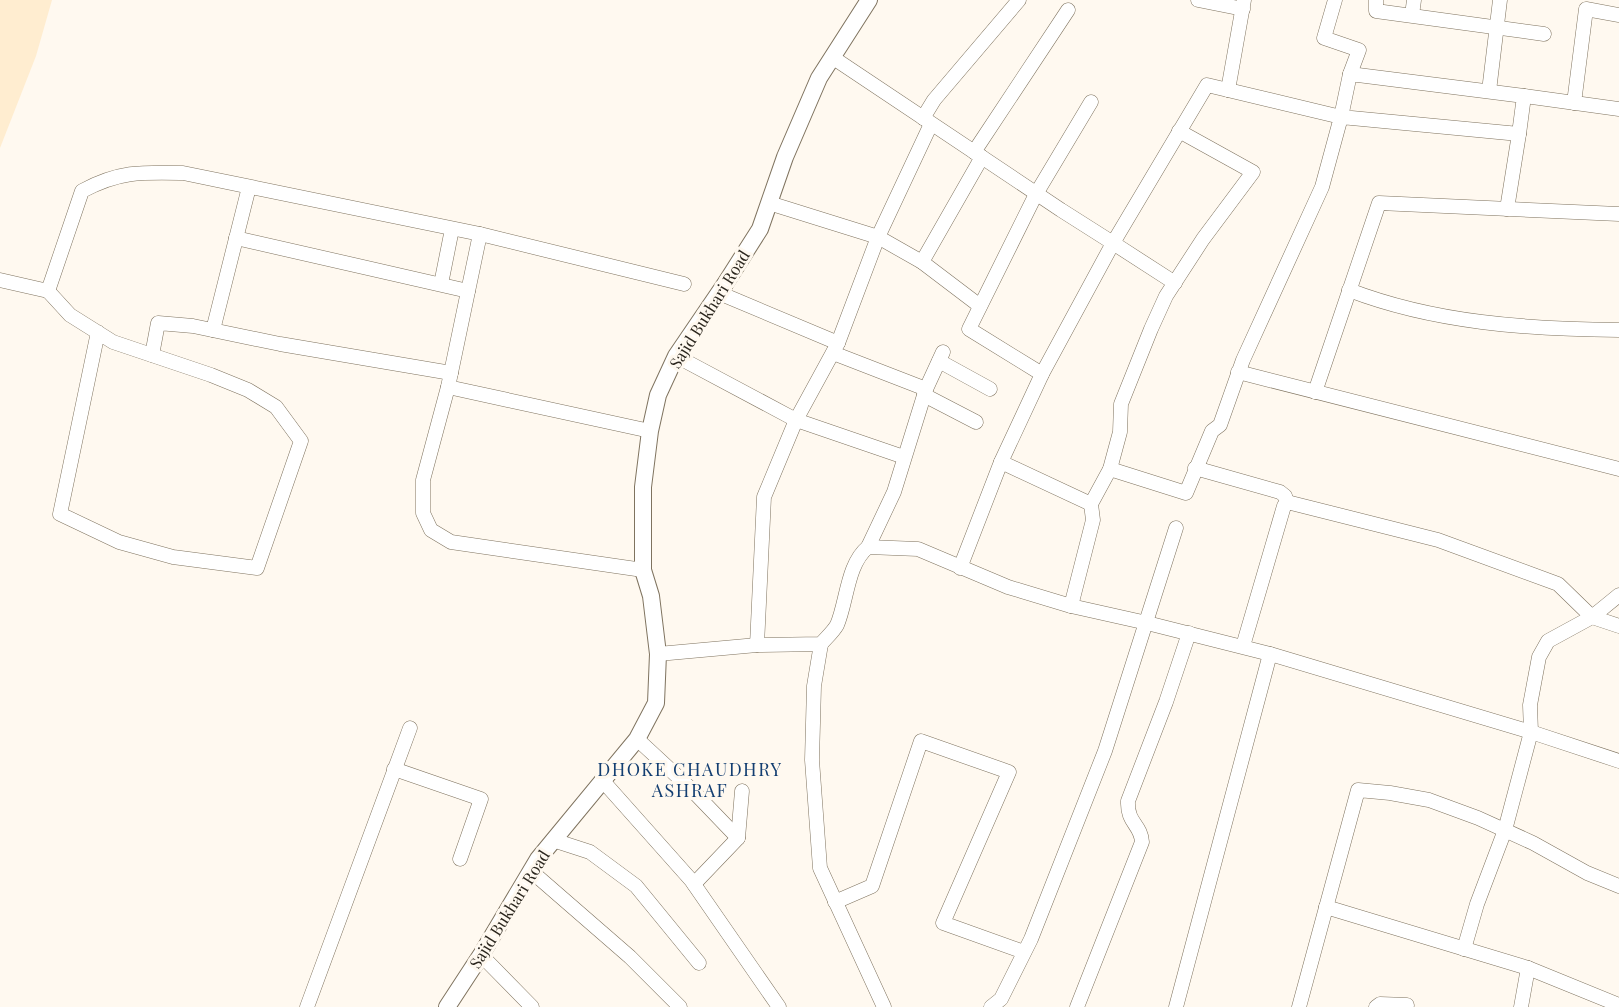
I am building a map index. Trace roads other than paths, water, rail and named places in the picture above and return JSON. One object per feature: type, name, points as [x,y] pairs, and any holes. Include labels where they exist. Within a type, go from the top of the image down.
[{"type":"street","name":"Sajid Bukhari Road","points":[[447,1007],[531,871],[553,840],[637,739],[656,703],[658,654],[651,596],[643,570],[643,487],[650,431],[658,395],[676,356],[760,228],[784,157],[814,88],[869,0]]},
{"type":"street","points":[[757,645],[764,496],[796,420],[836,348],[934,100],[1019,0]]},
{"type":"street","points":[[1198,0],[1244,4],[1228,90]]},
{"type":"street","points":[[1110,469],[1186,493],[1212,431],[1220,424],[1238,372],[1322,187],[1341,117],[1350,74],[1359,50],[1324,38],[1335,0]]},
{"type":"street","points":[[1376,0],[1376,11],[1544,34]]},
{"type":"street","points":[[1412,15],[1414,0]]},
{"type":"street","points":[[1489,92],[1500,0]]},
{"type":"street","points":[[1574,103],[1586,5],[1619,15]]},
{"type":"street","points":[[922,262],[978,155],[1068,10]]},
{"type":"street","points":[[832,57],[1036,194],[1175,283]]},
{"type":"street","points":[[1350,74],[1619,109]]},
{"type":"street","points":[[960,568],[1001,462],[1042,374],[1113,243],[1207,85],[1341,117],[1519,134]]},
{"type":"street","points":[[1507,209],[1524,96]]},
{"type":"street","points":[[1042,374],[969,329],[1036,194],[1091,102]]},
{"type":"street","points":[[1071,606],[1093,520],[1091,504],[1110,469],[1120,432],[1121,404],[1151,329],[1166,296],[1203,239],[1253,172],[1179,131]]},
{"type":"street","points":[[48,291],[82,191],[100,181],[136,172],[183,173],[480,234],[684,284]]},
{"type":"street","points":[[213,330],[249,187]]},
{"type":"street","points":[[769,203],[878,237],[922,262],[980,306]]},
{"type":"street","points":[[1315,392],[1379,203],[1619,214]]},
{"type":"street","points":[[441,284],[452,229]]},
{"type":"street","points":[[480,234],[448,387],[423,480],[423,513],[431,530],[451,542],[643,570]]},
{"type":"street","points":[[236,238],[468,291]]},
{"type":"street","points":[[0,280],[48,291],[70,315],[98,332],[113,342],[248,390],[276,407],[301,441],[257,568],[173,557],[118,542],[60,514],[98,332]]},
{"type":"street","points":[[1349,290],[1413,310],[1467,321],[1498,325],[1619,330]]},
{"type":"street","points":[[719,293],[925,392],[976,422]]},
{"type":"street","points":[[152,355],[158,323],[213,330],[280,344],[451,373]]},
{"type":"street","points":[[676,356],[796,420],[904,457]]},
{"type":"street","points":[[884,1007],[820,868],[812,760],[814,686],[821,644],[836,627],[847,587],[862,552],[868,547],[894,492],[925,392],[941,357],[990,388]]},
{"type":"street","points":[[1238,372],[1619,469]]},
{"type":"street","points":[[448,387],[650,431]]},
{"type":"street","points":[[1001,462],[1091,504]]},
{"type":"street","points":[[1196,468],[1280,492],[1285,496],[1287,502]]},
{"type":"street","points":[[1287,502],[1438,540],[1558,584],[1592,618],[1619,626]]},
{"type":"street","points":[[1242,646],[1287,502]]},
{"type":"street","points":[[991,1007],[1001,999],[1024,952],[1105,751],[1176,528]]},
{"type":"street","points":[[868,547],[918,549],[1008,587],[1071,606],[1242,646],[1532,732],[1619,761]]},
{"type":"street","points":[[1464,949],[1477,904],[1505,830],[1532,732],[1530,705],[1539,657],[1548,641],[1592,618],[1619,596]]},
{"type":"street","points":[[1077,1007],[1142,842],[1142,834],[1128,814],[1128,801],[1166,702],[1189,633]]},
{"type":"street","points":[[658,654],[757,645],[821,644]]},
{"type":"street","points":[[1176,1007],[1270,654]]},
{"type":"street","points":[[307,1007],[410,728]]},
{"type":"street","points":[[637,739],[690,788],[738,838]]},
{"type":"street","points":[[835,902],[872,886],[921,741],[1009,772],[943,923],[1024,952]]},
{"type":"street","points":[[394,770],[481,799],[460,859]]},
{"type":"street","points":[[602,780],[694,884],[779,1007]]},
{"type":"street","points":[[1299,1007],[1358,790],[1390,792],[1429,800],[1505,830],[1587,873],[1619,886]]},
{"type":"street","points":[[694,884],[738,838],[742,791]]},
{"type":"street","points":[[553,840],[590,852],[636,886],[699,963]]},
{"type":"street","points":[[531,871],[630,957],[680,1007]]},
{"type":"street","points":[[1326,907],[1528,968],[1612,1004]]},
{"type":"street","points":[[481,955],[532,1007]]},
{"type":"street","points":[[1521,1007],[1528,968]]},
{"type":"street","points":[[1376,1007],[1380,1004],[1407,1005]]},
{"type":"district","name":"DHOKE CHAUDHRY ASHRAF","points":[[690,779]]}]
